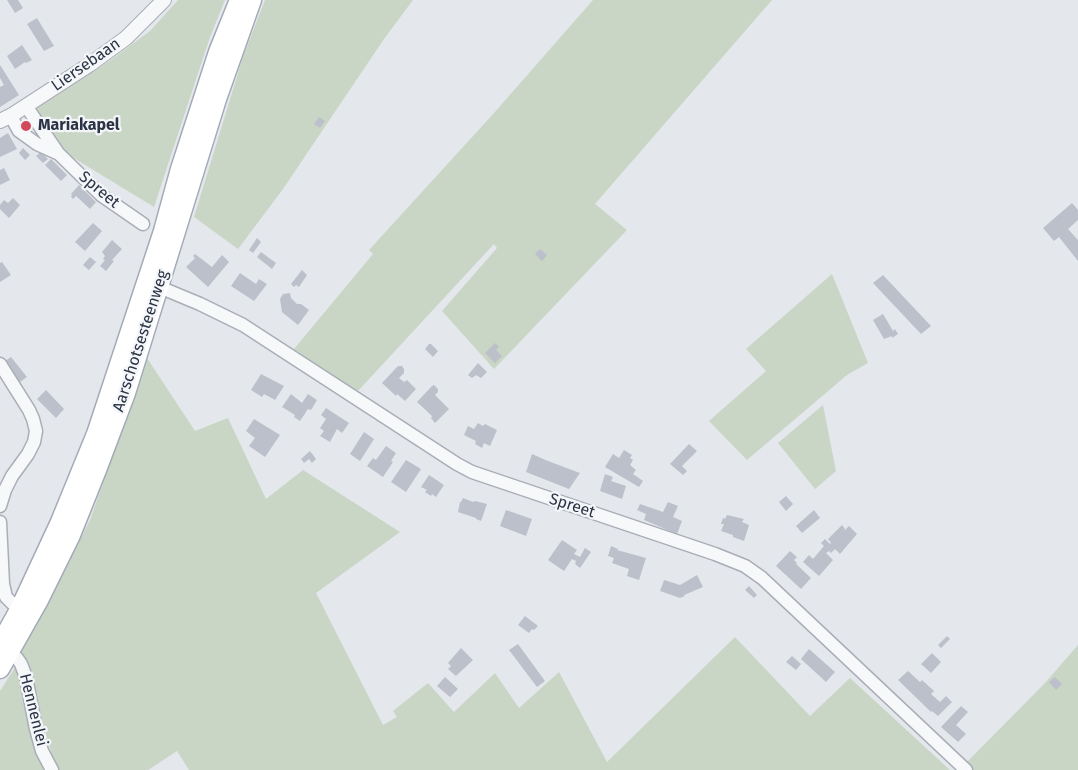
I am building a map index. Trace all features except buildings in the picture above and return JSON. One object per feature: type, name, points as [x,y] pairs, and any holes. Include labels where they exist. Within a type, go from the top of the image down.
[{"type":"main road","name":"Aarschotsesteenweg","points":[[5,648],[39,600],[71,535],[126,393],[152,284],[218,52],[239,0]]},
{"type":"main road","name":"Aarschotsesteenweg","points":[[0,669],[19,610],[60,522],[96,434],[152,284],[252,0]]},
{"type":"street","name":"Liersebaan","points":[[6,118],[117,45],[164,0]]},
{"type":"street","name":"Spreet","points":[[26,106],[58,153],[101,195],[143,224]]},
{"type":"street","name":"Spreet","points":[[6,118],[14,122],[19,131],[37,144],[58,153]]},
{"type":"street","name":"Spreet","points":[[152,284],[243,325],[472,472],[745,566],[762,578],[966,770]]},
{"type":"street","points":[[0,364],[29,410],[36,431],[34,442],[12,476],[0,506]]},
{"type":"street","points":[[0,522],[3,584],[6,597],[19,610]]},
{"type":"street","name":"Hennenlei","points":[[5,648],[17,658],[26,677],[36,729],[42,751],[51,770]]},
{"type":"green space","points":[[178,0],[225,0],[210,37],[154,207],[64,152],[33,109],[108,62],[150,31]]},
{"type":"green space","points":[[265,0],[413,0],[283,189],[238,249],[194,217],[243,57]]},
{"type":"green space","points":[[593,0],[772,0],[595,204],[627,230],[494,369],[442,311],[497,248],[494,244],[357,392],[294,349],[373,254],[369,250]]},
{"type":"green space","points":[[832,274],[868,363],[847,375],[747,460],[709,421],[766,371],[746,349]]},
{"type":"green space","points":[[147,358],[195,431],[228,418],[266,499],[303,470],[400,532],[316,593],[383,725],[397,717],[393,711],[428,683],[454,712],[495,673],[519,708],[559,672],[607,762],[735,637],[810,716],[850,678],[950,770],[189,770],[177,751],[148,770],[58,770],[41,716],[29,664],[20,655],[90,520]]},
{"type":"green space","points":[[823,405],[836,471],[815,489],[778,443]]},
{"type":"green space","points":[[1078,645],[1078,770],[972,770],[966,763],[1045,683]]},
{"type":"green space","points":[[16,666],[23,682],[46,770],[0,770],[0,691]]},
{"type":"place","name":"Mariakapel","points":[[26,126]]}]
